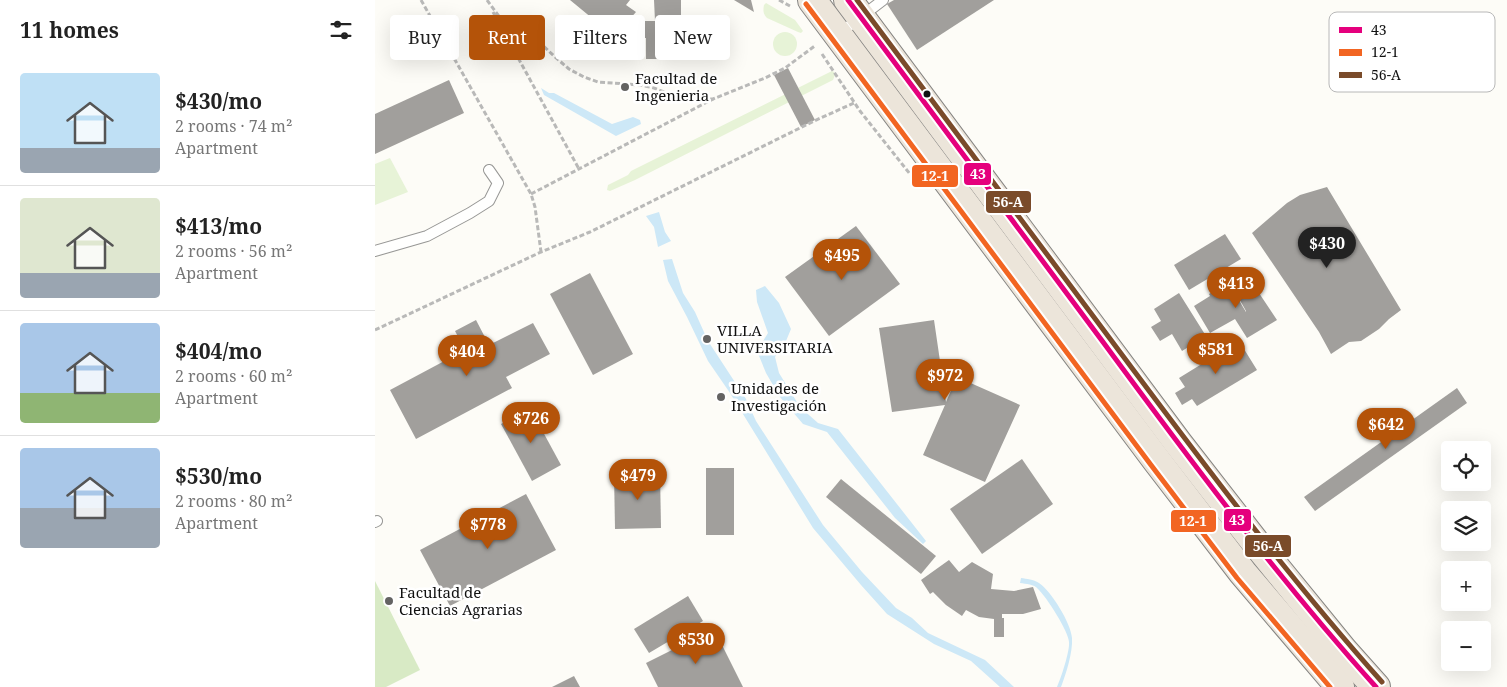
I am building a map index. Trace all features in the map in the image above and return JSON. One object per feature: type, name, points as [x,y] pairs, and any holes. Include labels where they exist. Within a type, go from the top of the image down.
[{"type":"highway","points":[[812,0],[824,35],[1243,572],[1340,687]]},
{"type":"highway","points":[[854,9],[1178,443],[1268,558],[1375,687]]},
{"type":"lane","points":[[824,35],[835,26],[840,33],[854,9],[883,0]]},
{"type":"lane","points":[[375,251],[427,236],[489,201],[498,183],[489,170]]},
{"type":"path","points":[[421,0],[531,194],[535,207],[541,252]]},
{"type":"path","points":[[486,0],[579,169]]},
{"type":"path","points":[[486,0],[501,19],[535,38],[569,69],[584,77],[598,82],[654,88],[682,99],[713,99]]},
{"type":"path","points":[[531,194],[713,99],[785,68],[824,35]]},
{"type":"path","points":[[375,330],[541,252],[590,232],[854,102]]},
{"type":"green space","points":[[766,3],[795,20],[803,31],[801,33],[798,32],[767,18],[763,10]]},
{"type":"green space","points":[[785,32],[790,33],[796,39],[796,49],[790,55],[785,56],[780,55],[774,49],[773,44],[774,39],[780,33]]},
{"type":"green space","points":[[832,71],[835,75],[833,80],[635,180],[610,191],[607,190],[608,185],[628,175],[631,171]]},
{"type":"green space","points":[[390,158],[408,192],[375,205],[375,164]]},
{"type":"green space","points":[[375,581],[420,670],[386,687],[375,687]]},
{"type":"water","points":[[541,88],[612,124],[633,117],[640,120],[641,124],[616,136],[544,95]]},
{"type":"water","points":[[659,212],[665,232],[671,241],[658,247],[654,227],[646,216]]},
{"type":"water","points":[[672,259],[683,293],[695,312],[708,341],[746,399],[756,421],[823,525],[862,572],[896,608],[912,618],[928,633],[985,660],[1014,687],[1000,687],[971,661],[934,644],[887,614],[813,528],[730,393],[708,361],[668,281],[663,260]]},
{"type":"water","points":[[765,286],[779,303],[791,329],[786,341],[775,357],[779,373],[800,407],[818,423],[838,429],[926,541],[923,544],[895,518],[827,432],[803,424],[780,397],[766,373],[757,351],[768,333],[757,302],[756,290]]},
{"type":"water","points":[[1021,578],[1030,579],[1044,587],[1060,608],[1071,632],[1071,650],[1061,687],[1057,687],[1068,652],[1068,637],[1042,593],[1030,584],[1020,583]]},
{"type":"building","points":[[570,0],[630,0],[626,5],[636,12],[633,15],[588,15]]},
{"type":"building","points":[[654,0],[681,0],[681,15],[655,15],[655,21]]},
{"type":"building","points":[[734,0],[751,0],[754,12]]},
{"type":"building","points":[[894,0],[994,0],[917,50],[887,4]]},
{"type":"building","points":[[645,21],[655,21],[655,59],[646,59]]},
{"type":"building","points":[[788,68],[815,120],[801,127],[774,75]]},
{"type":"building","points":[[449,80],[464,113],[375,154],[375,114]]},
{"type":"building","points":[[1327,187],[1401,310],[1379,329],[1361,341],[1349,342],[1331,354],[1319,332],[1252,233],[1287,203],[1300,195]]},
{"type":"building","points":[[856,226],[900,284],[829,336],[785,277]]},
{"type":"building","points":[[1225,234],[1241,259],[1189,290],[1174,265]]},
{"type":"building","points":[[590,273],[633,354],[593,375],[550,294]]},
{"type":"building","points":[[1249,278],[1277,320],[1247,338],[1235,319],[1210,333],[1194,306],[1228,282],[1246,312],[1233,288]]},
{"type":"building","points":[[1179,293],[1206,336],[1182,351],[1172,334],[1160,341],[1151,327],[1161,321],[1154,309]]},
{"type":"building","points":[[476,320],[489,345],[533,323],[550,354],[506,377],[512,388],[416,439],[390,390],[465,350],[455,331]]},
{"type":"building","points":[[934,320],[946,402],[957,377],[1020,405],[985,482],[923,455],[945,405],[892,412],[879,328]]},
{"type":"building","points":[[1239,341],[1257,370],[1197,406],[1192,399],[1182,405],[1175,393],[1185,387],[1179,378]]},
{"type":"building","points":[[1457,388],[1467,403],[1315,511],[1304,497]]},
{"type":"building","points":[[530,408],[561,465],[532,481],[501,424]]},
{"type":"building","points":[[1022,459],[1053,504],[982,554],[950,509]]},
{"type":"building","points":[[706,468],[734,468],[734,535],[706,535]]},
{"type":"building","points":[[660,472],[661,528],[615,529],[614,473]]},
{"type":"building","points":[[841,479],[936,556],[921,574],[826,497]]},
{"type":"building","points":[[526,494],[556,550],[450,606],[420,550]]},
{"type":"building","points":[[949,560],[959,572],[972,562],[993,574],[991,589],[1014,591],[1033,587],[1041,609],[1023,614],[1002,614],[1002,618],[1004,618],[1004,637],[994,637],[994,619],[979,617],[966,610],[962,616],[946,605],[933,592],[930,594],[921,580]]},
{"type":"building","points":[[688,596],[703,621],[649,653],[634,629]]},
{"type":"building","points":[[714,629],[743,687],[658,687],[646,663]]},
{"type":"building","points":[[574,676],[580,687],[552,687]]},
{"type":"transit line","name":"43","points":[[848,0],[1202,474],[1304,604],[1376,687]]},
{"type":"transit line","name":"56-A","points":[[857,0],[1208,468],[1275,555],[1382,682]]},
{"type":"transit line","name":"12-1","points":[[806,4],[1237,578],[1330,687]]},
{"type":"place","name":"Facultad de Ingenieria","points":[[625,87]]},
{"type":"place","name":"VILLA UNIVERSITARIA","points":[[707,339]]},
{"type":"place","name":"Unidades de Investigación","points":[[721,397]]},
{"type":"place","name":"Facultad de Ciencias Agrarias","points":[[389,601]]}]
